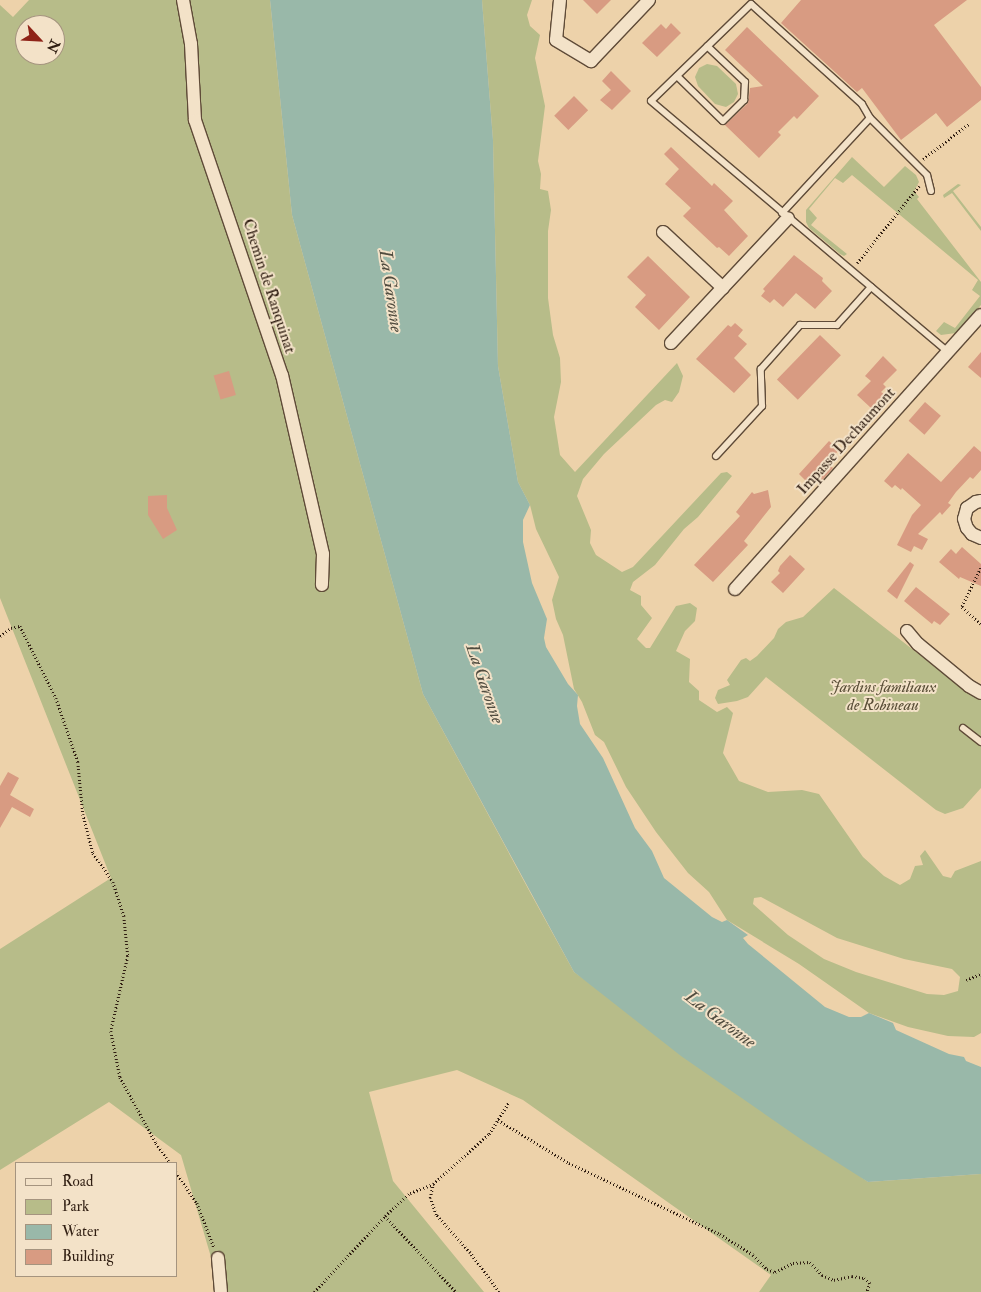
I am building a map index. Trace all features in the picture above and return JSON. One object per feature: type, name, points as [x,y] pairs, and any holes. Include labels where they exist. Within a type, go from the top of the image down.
[{"type":"street","name":"Chemin de Ranquinat","points":[[183,0],[190,44],[195,120],[282,375],[323,554],[322,585]]},
{"type":"street","points":[[560,0],[556,40],[591,61],[649,0]]},
{"type":"street","points":[[671,343],[723,288],[785,216]]},
{"type":"street","points":[[663,232],[723,288]]},
{"type":"street","name":"Impasse Dechaumont","points":[[735,589],[981,315]]},
{"type":"street","points":[[981,501],[967,508],[964,519],[967,528],[972,534],[981,538]]},
{"type":"street","points":[[907,631],[918,644],[969,686],[981,693]]},
{"type":"street","points":[[218,1258],[221,1292]]},
{"type":"lane","points":[[931,191],[927,175],[870,118],[862,104],[753,2],[652,101],[785,216],[948,352]]},
{"type":"lane","points":[[677,76],[723,121],[744,100],[745,82],[707,46]]},
{"type":"lane","points":[[785,216],[870,118]]},
{"type":"lane","points":[[716,456],[762,406],[761,369],[800,325],[837,325],[871,287]]},
{"type":"lane","points":[[963,728],[981,742]]},
{"type":"path","points":[[916,164],[970,123]]},
{"type":"path","points":[[856,265],[922,181]]},
{"type":"path","points":[[981,568],[962,607],[981,624]]},
{"type":"path","points":[[0,636],[11,628],[20,626],[56,698],[78,762],[83,814],[93,853],[113,882],[124,916],[128,956],[111,1031],[120,1077],[156,1143],[169,1162]]},
{"type":"path","points":[[966,980],[981,974]]},
{"type":"path","points":[[314,1292],[385,1216],[410,1193],[433,1184],[472,1151],[489,1134],[509,1102]]},
{"type":"path","points":[[498,1120],[569,1163],[720,1234],[753,1255],[767,1269],[775,1272],[794,1263],[810,1262],[822,1275],[834,1280],[852,1276],[864,1278],[870,1283],[867,1292]]},
{"type":"path","points":[[178,1175],[198,1203],[218,1258]]},
{"type":"path","points":[[433,1184],[430,1198],[436,1215],[470,1253],[499,1292]]},
{"type":"path","points":[[385,1216],[456,1292]]},
{"type":"green space","points":[[29,0],[270,0],[292,215],[423,694],[531,894],[574,972],[868,1182],[981,1174],[981,1292],[759,1292],[771,1275],[523,1100],[457,1070],[369,1092],[393,1181],[484,1292],[216,1292],[213,1264],[181,1155],[109,1102],[0,1170],[0,949],[111,878],[0,598],[0,5],[13,17]]},
{"type":"green space","points":[[482,0],[532,0],[527,15],[530,26],[540,35],[535,58],[545,106],[538,161],[541,174],[540,189],[548,191],[551,210],[548,231],[548,298],[553,335],[560,358],[561,382],[554,417],[560,455],[575,472],[677,363],[683,376],[679,392],[672,402],[665,400],[656,405],[604,454],[583,479],[577,496],[591,530],[590,543],[596,555],[622,572],[633,567],[721,473],[727,472],[732,476],[698,517],[684,529],[655,565],[633,582],[630,590],[641,596],[641,605],[652,618],[637,639],[646,648],[650,648],[676,606],[690,603],[697,608],[695,621],[685,631],[676,651],[690,659],[689,682],[699,691],[699,700],[717,712],[727,707],[733,713],[723,753],[739,781],[768,792],[802,790],[819,794],[863,857],[884,876],[900,885],[910,879],[915,866],[923,865],[920,856],[925,850],[943,876],[951,878],[955,871],[981,861],[981,1033],[974,1037],[948,1036],[908,1027],[869,1013],[799,964],[727,920],[709,892],[688,873],[656,832],[626,787],[604,742],[595,735],[582,702],[574,689],[563,635],[556,619],[552,600],[559,577],[536,529],[530,505],[518,482],[498,366],[493,140]],"holes":[[[761,897],[837,938],[904,959],[952,969],[960,977],[958,991],[944,995],[927,994],[856,972],[824,959],[788,935],[753,904],[754,898]]]},
{"type":"green space","points":[[707,64],[717,66],[736,84],[738,94],[734,102],[726,107],[715,104],[698,86],[695,77],[699,68]]},
{"type":"green space","points":[[852,157],[884,187],[905,166],[916,175],[919,182],[914,191],[919,197],[917,199],[981,282],[981,305],[956,333],[941,335],[936,331],[944,322],[955,328],[980,296],[972,290],[978,280],[852,175],[843,183],[835,178],[809,209],[817,218],[811,225],[847,254],[844,256],[840,254],[809,228],[806,222],[806,210]]},
{"type":"green space","points":[[958,184],[961,185],[953,191],[981,227],[981,231],[952,193],[944,198],[943,195]]},
{"type":"green space","name":"Jardins familiaux de Robineau","points":[[834,588],[971,695],[981,698],[981,788],[963,808],[945,814],[936,810],[766,677],[748,697],[718,704],[715,698],[718,690],[730,685],[727,680],[741,660],[746,658],[750,661],[757,656],[774,638],[778,629],[786,622],[803,617]]},
{"type":"water","name":"La Garonne","points":[[270,0],[482,0],[493,140],[498,366],[518,482],[530,505],[523,520],[523,542],[532,583],[547,619],[544,638],[546,647],[568,684],[578,695],[577,706],[580,724],[603,758],[635,828],[652,851],[664,878],[712,917],[722,922],[727,920],[748,935],[743,938],[748,944],[825,1007],[849,1017],[861,1017],[869,1013],[893,1023],[896,1030],[949,1054],[964,1057],[966,1061],[981,1067],[981,1174],[868,1182],[805,1142],[681,1056],[574,972],[423,694],[292,215]]},
{"type":"building","points":[[583,0],[611,0],[597,14]]},
{"type":"building","points":[[801,0],[967,0],[934,25],[981,87],[981,100],[947,127],[936,113],[901,140],[862,88],[857,92],[781,23]]},
{"type":"building","points":[[671,23],[681,33],[657,57],[642,43],[661,24],[666,29]]},
{"type":"building","points":[[747,27],[819,96],[797,119],[794,116],[778,132],[781,135],[759,158],[725,125],[748,103],[750,88],[763,86],[725,50]]},
{"type":"building","points":[[611,71],[631,91],[612,110],[600,100],[611,90],[602,81]]},
{"type":"building","points":[[574,96],[588,110],[568,130],[554,116]]},
{"type":"building","points":[[671,147],[712,186],[714,183],[733,201],[724,210],[748,236],[729,256],[719,247],[717,248],[683,216],[691,208],[665,184],[679,169],[664,154]]},
{"type":"building","points":[[794,255],[823,278],[822,281],[832,291],[815,309],[796,293],[783,307],[774,299],[770,303],[761,296],[765,291],[763,289]]},
{"type":"building","points":[[648,256],[690,297],[659,330],[635,307],[646,295],[627,277]]},
{"type":"building","points":[[735,323],[743,330],[738,336],[747,344],[734,358],[751,375],[734,393],[696,359],[728,325],[731,327]]},
{"type":"building","points":[[820,335],[841,355],[798,400],[777,380]]},
{"type":"building","points":[[981,352],[981,378],[968,367]]},
{"type":"building","points":[[883,356],[897,370],[883,384],[886,387],[881,392],[884,394],[871,408],[857,395],[871,381],[865,376]]},
{"type":"building","points":[[229,371],[236,395],[221,399],[214,375]]},
{"type":"building","points":[[925,402],[941,416],[924,435],[909,421]]},
{"type":"building","points":[[829,441],[839,450],[827,463],[833,468],[819,484],[813,478],[808,483],[799,474]]},
{"type":"building","points":[[974,446],[981,452],[981,470],[973,479],[970,477],[956,492],[948,503],[951,505],[942,515],[940,512],[918,534],[928,539],[922,550],[914,546],[911,552],[897,545],[912,515],[921,505],[902,488],[901,490],[895,485],[892,488],[884,481],[908,453],[941,482]]},
{"type":"building","points":[[768,490],[771,507],[744,541],[748,545],[713,582],[694,565],[740,516],[736,512],[752,492],[754,494]]},
{"type":"building","points":[[167,495],[167,508],[177,530],[163,539],[148,515],[148,496]]},
{"type":"building","points":[[962,547],[981,564],[981,586],[960,577],[959,579],[939,562],[951,549],[956,554]]},
{"type":"building","points":[[790,555],[805,569],[783,593],[771,582],[780,573],[778,571],[780,566]]},
{"type":"building","points":[[910,562],[914,565],[897,599],[887,591]]},
{"type":"building","points":[[916,587],[950,614],[940,625],[934,621],[932,624],[904,601]]},
{"type":"building","points":[[8,772],[19,778],[10,795],[34,809],[30,817],[12,807],[0,828],[0,786]]}]
